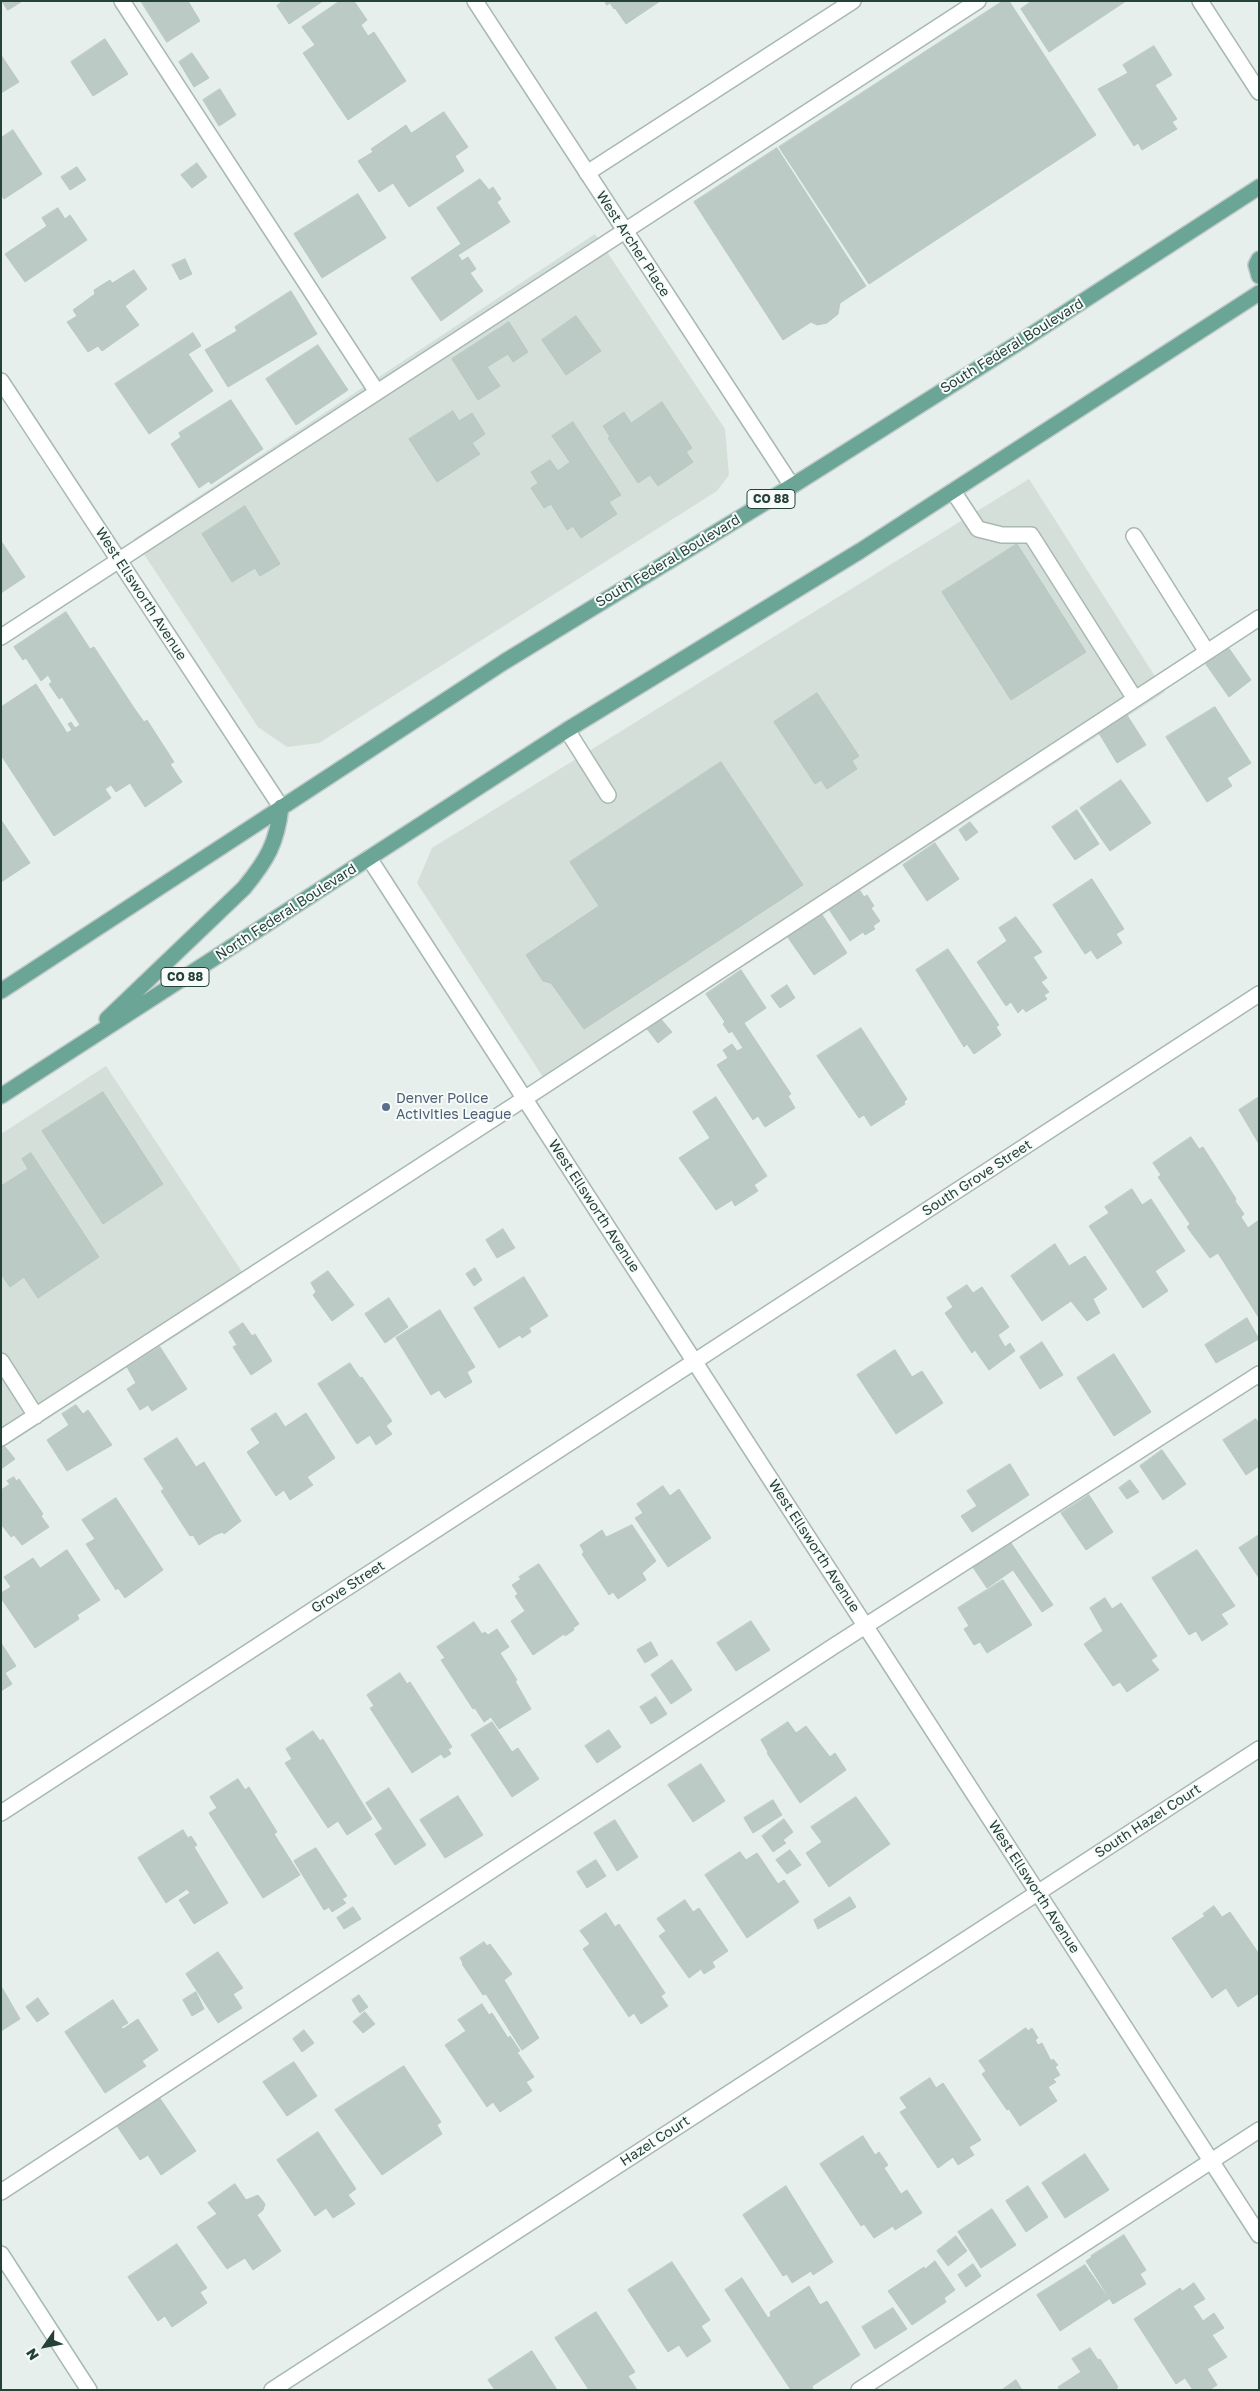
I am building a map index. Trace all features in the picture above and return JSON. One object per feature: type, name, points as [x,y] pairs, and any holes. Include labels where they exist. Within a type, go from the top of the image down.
[{"type":"main road","name":"South Federal Boulevard","points":[[281,807],[512,657],[792,486],[1023,340],[1259,187]]},
{"type":"main road","points":[[1259,260],[1256,266],[1259,276]]},
{"type":"main road","name":"CO 88","points":[[369,858],[568,730],[953,491],[1259,293]]},
{"type":"main road","points":[[81,1044],[244,888],[262,866],[274,845],[281,807]]},
{"type":"main road","name":"CO 88","points":[[1,991],[281,807]]},
{"type":"main road","name":"North Federal Boulevard","points":[[1,1096],[369,858]]},
{"type":"street","points":[[122,1],[377,392]]},
{"type":"street","name":"West Archer Place","points":[[474,1],[792,486]]},
{"type":"street","points":[[587,173],[853,1]]},
{"type":"street","points":[[1,637],[978,1]]},
{"type":"street","points":[[1200,1],[1259,92]]},
{"type":"street","name":"West Ellsworth Avenue","points":[[1,380],[281,807]]},
{"type":"street","points":[[953,491],[978,529],[1002,535],[1030,536],[1135,699]]},
{"type":"street","points":[[1134,536],[1207,652]]},
{"type":"street","points":[[1,1438],[524,1099],[1259,618]]},
{"type":"street","points":[[568,730],[608,795]]},
{"type":"street","name":"West Ellsworth Avenue","points":[[369,858],[1259,2235]]},
{"type":"street","name":"South Grove Street","points":[[695,1362],[1259,994]]},
{"type":"street","points":[[1,1361],[36,1416]]},
{"type":"street","name":"Grove Street","points":[[1,1813],[695,1362]]},
{"type":"street","points":[[1,2192],[865,1626],[1259,1374]]},
{"type":"street","name":"South Hazel Court","points":[[1038,1893],[1259,1749]]},
{"type":"street","name":"Hazel Court","points":[[272,2390],[1038,1893]]},
{"type":"street","points":[[859,2390],[1259,2130]]},
{"type":"street","points":[[1,2254],[89,2390]]},
{"type":"shaded area","points":[[595,234],[725,429],[729,475],[717,491],[319,743],[287,747],[258,727],[134,539]]},
{"type":"shaded area","points":[[1029,479],[1165,692],[552,1091],[417,883],[432,848]]},
{"type":"shaded area","points":[[106,1066],[252,1287],[1,1449],[1,1134]]},
{"type":"building","points":[[2,1],[21,1],[21,2],[8,10]]},
{"type":"building","points":[[141,1],[188,1],[200,21],[167,42]]},
{"type":"building","points":[[283,1],[323,1],[289,24],[277,6]]},
{"type":"building","points":[[340,1],[354,1],[367,20],[361,25],[368,36],[374,32],[406,81],[348,120],[303,53],[315,45],[302,27]]},
{"type":"building","points":[[605,1],[660,1],[626,24],[615,8],[610,3],[607,5]]},
{"type":"building","points":[[1003,1],[1009,1],[1096,135],[869,284],[779,147]]},
{"type":"building","points":[[1032,1],[1126,1],[1049,52],[1021,9]]},
{"type":"building","points":[[105,39],[128,74],[93,96],[71,62]]},
{"type":"building","points":[[1154,46],[1172,75],[1155,85],[1177,119],[1172,122],[1177,129],[1142,150],[1138,143],[1134,146],[1098,89],[1128,73],[1123,65]]},
{"type":"building","points":[[192,53],[209,78],[194,87],[179,62]]},
{"type":"building","points":[[1,55],[19,82],[1,93]]},
{"type":"building","points":[[220,89],[236,115],[219,126],[203,100]]},
{"type":"building","points":[[444,112],[468,147],[455,156],[464,171],[409,207],[393,183],[379,192],[358,161],[373,152],[371,149],[406,125],[411,133]]},
{"type":"building","points":[[13,130],[42,174],[4,199],[1,195],[1,138]]},
{"type":"building","points":[[777,148],[866,286],[840,303],[838,314],[827,323],[817,325],[811,322],[783,340],[694,202]]},
{"type":"building","points":[[197,163],[207,177],[192,188],[181,175]]},
{"type":"building","points":[[77,167],[86,180],[70,190],[61,177]]},
{"type":"building","points":[[480,179],[489,190],[493,187],[501,199],[497,202],[510,222],[458,255],[462,261],[468,257],[476,269],[470,273],[483,291],[441,321],[411,278],[461,244],[437,208]]},
{"type":"building","points":[[358,194],[386,238],[322,278],[294,234]]},
{"type":"building","points":[[58,208],[65,219],[70,215],[87,240],[25,282],[5,254],[47,226],[42,218]]},
{"type":"building","points":[[185,259],[192,274],[180,280],[172,265]]},
{"type":"building","points":[[134,270],[147,289],[125,306],[139,325],[102,351],[98,346],[88,352],[67,322],[77,316],[73,310],[95,294],[94,290],[110,280],[112,283]]},
{"type":"building","points":[[291,291],[317,334],[228,387],[205,350],[237,331],[235,327]]},
{"type":"building","points":[[576,316],[601,351],[566,375],[542,340]]},
{"type":"building","points":[[509,322],[528,352],[513,362],[508,354],[487,367],[500,386],[478,400],[452,359]]},
{"type":"building","points":[[193,333],[201,346],[188,354],[213,391],[149,434],[115,384]]},
{"type":"building","points":[[318,345],[348,390],[296,425],[266,379]]},
{"type":"building","points":[[231,400],[263,449],[211,484],[209,481],[199,488],[171,444],[181,437],[179,433]]},
{"type":"building","points":[[662,402],[692,448],[686,452],[693,462],[658,486],[650,475],[638,483],[608,438],[610,437],[603,426],[624,412],[631,423]]},
{"type":"building","points":[[453,411],[459,421],[472,413],[485,434],[472,443],[480,454],[437,482],[409,439]]},
{"type":"building","points":[[573,422],[621,495],[609,502],[617,514],[581,538],[573,526],[567,530],[551,504],[544,508],[531,488],[538,483],[531,472],[550,460],[558,471],[570,462],[552,436]]},
{"type":"building","points":[[245,506],[280,564],[260,576],[255,568],[232,582],[202,534]]},
{"type":"building","points":[[1,541],[25,577],[1,593]]},
{"type":"building","points":[[1017,544],[1086,652],[1011,700],[942,592]]},
{"type":"building","points":[[66,612],[90,649],[94,647],[144,722],[147,720],[174,762],[170,764],[182,782],[145,807],[130,783],[116,792],[111,785],[105,789],[111,798],[54,836],[1,755],[1,707],[36,684],[67,733],[72,730],[68,724],[71,722],[75,728],[80,725],[62,697],[59,699],[49,684],[52,682],[48,675],[41,681],[26,658],[23,660],[14,647]]},
{"type":"building","points":[[1228,647],[1251,680],[1229,697],[1205,663]]},
{"type":"building","points":[[817,693],[859,756],[852,761],[857,769],[827,789],[821,780],[815,784],[774,722]]},
{"type":"building","points":[[1215,707],[1251,763],[1227,778],[1232,786],[1207,802],[1166,737]]},
{"type":"building","points":[[1125,712],[1146,745],[1117,763],[1097,730]]},
{"type":"building","points":[[721,762],[803,885],[584,1029],[551,983],[543,981],[526,955],[599,906],[570,862]]},
{"type":"building","points":[[1121,780],[1151,823],[1110,851],[1080,808]]},
{"type":"building","points":[[1077,810],[1099,844],[1075,860],[1052,827]]},
{"type":"building","points":[[1,820],[30,863],[1,882]]},
{"type":"building","points":[[970,822],[978,832],[966,841],[959,830]]},
{"type":"building","points":[[935,843],[959,879],[927,901],[903,865]]},
{"type":"building","points":[[1092,879],[1124,929],[1116,934],[1122,943],[1097,959],[1091,950],[1085,954],[1053,905]]},
{"type":"building","points":[[857,886],[864,897],[867,895],[874,906],[871,908],[880,921],[873,926],[875,929],[865,935],[863,932],[850,941],[826,905]]},
{"type":"building","points":[[821,913],[847,953],[814,975],[787,936]]},
{"type":"building","points":[[1016,917],[1042,952],[1033,957],[1047,978],[1041,982],[1049,992],[1044,995],[1047,999],[1026,1012],[1023,1008],[1018,1013],[1011,1002],[1006,1006],[977,962],[1007,941],[999,928]]},
{"type":"building","points":[[948,949],[999,1025],[996,1027],[1001,1035],[974,1054],[967,1044],[964,1047],[916,970]]},
{"type":"building","points":[[741,970],[766,1008],[744,1023],[791,1094],[788,1096],[795,1108],[765,1127],[758,1116],[753,1120],[717,1065],[728,1058],[723,1050],[732,1044],[737,1051],[743,1048],[732,1031],[729,1033],[723,1024],[725,1022],[706,994]]},
{"type":"building","points":[[787,985],[795,998],[780,1008],[771,996]]},
{"type":"building","points":[[660,1018],[672,1032],[658,1043],[647,1029]]},
{"type":"building","points":[[861,1028],[907,1099],[904,1102],[905,1104],[871,1126],[864,1115],[859,1118],[817,1056]]},
{"type":"building","points":[[103,1092],[163,1184],[103,1224],[42,1131]]},
{"type":"building","points":[[716,1097],[767,1176],[754,1185],[758,1191],[735,1206],[732,1200],[716,1210],[679,1158],[710,1138],[693,1112]]},
{"type":"building","points":[[1259,1097],[1259,1144],[1239,1110]]},
{"type":"building","points":[[1191,1137],[1199,1149],[1203,1147],[1236,1199],[1235,1201],[1244,1214],[1241,1217],[1248,1228],[1259,1220],[1259,1318],[1218,1253],[1210,1258],[1187,1227],[1190,1224],[1158,1177],[1161,1175],[1153,1163]]},
{"type":"building","points":[[31,1153],[99,1257],[38,1298],[24,1277],[10,1287],[1,1274],[1,1186],[28,1169],[22,1159]]},
{"type":"building","points":[[1132,1189],[1142,1205],[1151,1199],[1185,1251],[1155,1271],[1168,1291],[1143,1308],[1089,1226],[1109,1213],[1105,1207]]},
{"type":"building","points":[[503,1229],[515,1248],[497,1258],[486,1240]]},
{"type":"building","points":[[1055,1244],[1069,1266],[1085,1256],[1107,1289],[1093,1299],[1100,1313],[1087,1321],[1071,1301],[1042,1321],[1011,1276]]},
{"type":"building","points":[[475,1268],[482,1280],[474,1286],[466,1274]]},
{"type":"building","points":[[328,1271],[354,1305],[332,1321],[313,1295],[316,1292],[311,1283]]},
{"type":"building","points":[[524,1277],[548,1316],[529,1328],[531,1332],[522,1338],[520,1335],[499,1348],[474,1308]]},
{"type":"building","points":[[967,1285],[973,1293],[982,1287],[1009,1327],[998,1335],[1005,1347],[1010,1343],[1015,1351],[989,1370],[975,1350],[972,1353],[945,1313],[953,1307],[947,1298]]},
{"type":"building","points":[[389,1298],[408,1327],[385,1343],[365,1314]]},
{"type":"building","points":[[440,1310],[475,1367],[467,1372],[472,1382],[445,1398],[439,1390],[431,1395],[396,1338]]},
{"type":"building","points":[[1247,1318],[1259,1339],[1216,1363],[1205,1345]]},
{"type":"building","points":[[243,1323],[252,1336],[255,1334],[272,1361],[251,1375],[233,1347],[237,1345],[229,1332]]},
{"type":"building","points":[[1042,1342],[1063,1375],[1040,1389],[1020,1357]]},
{"type":"building","points":[[160,1347],[187,1389],[152,1411],[148,1405],[140,1410],[127,1389],[136,1383],[127,1367]]},
{"type":"building","points":[[895,1350],[912,1377],[922,1371],[943,1403],[896,1434],[857,1375]]},
{"type":"building","points":[[1114,1354],[1151,1412],[1114,1436],[1077,1378]]},
{"type":"building","points":[[350,1363],[360,1378],[362,1377],[392,1421],[386,1426],[392,1434],[376,1445],[370,1435],[357,1444],[318,1384]]},
{"type":"building","points":[[76,1405],[83,1414],[88,1410],[112,1445],[67,1471],[47,1440],[69,1425],[62,1414]]},
{"type":"building","points":[[276,1413],[285,1427],[306,1413],[335,1458],[307,1477],[313,1485],[290,1500],[284,1490],[276,1496],[247,1452],[260,1443],[251,1429]]},
{"type":"building","points":[[1256,1419],[1259,1424],[1259,1466],[1246,1475],[1223,1440]]},
{"type":"building","points":[[177,1438],[196,1467],[204,1462],[241,1521],[224,1534],[223,1532],[215,1535],[199,1545],[193,1535],[190,1536],[161,1491],[164,1489],[144,1459]]},
{"type":"building","points":[[1,1442],[15,1459],[1,1469]]},
{"type":"building","points":[[1162,1450],[1186,1484],[1163,1500],[1140,1466]]},
{"type":"building","points":[[1010,1464],[1029,1495],[972,1532],[961,1516],[977,1506],[967,1491]]},
{"type":"building","points":[[14,1477],[16,1481],[19,1479],[43,1514],[41,1516],[49,1527],[22,1545],[14,1535],[11,1537],[1,1524],[1,1490],[10,1484],[7,1481]]},
{"type":"building","points":[[1130,1480],[1139,1492],[1127,1499],[1119,1488]]},
{"type":"building","points":[[663,1486],[670,1496],[679,1489],[711,1538],[668,1567],[635,1518],[643,1513],[637,1504]]},
{"type":"building","points":[[1089,1495],[1113,1532],[1086,1550],[1061,1513]]},
{"type":"building","points":[[116,1498],[163,1570],[125,1598],[118,1588],[116,1590],[86,1544],[95,1539],[82,1520]]},
{"type":"building","points":[[632,1525],[656,1561],[642,1573],[646,1580],[618,1599],[613,1592],[609,1595],[582,1554],[584,1552],[580,1545],[602,1530],[606,1537]]},
{"type":"building","points":[[1259,1535],[1259,1578],[1239,1548]]},
{"type":"building","points":[[1009,1540],[1053,1605],[1042,1612],[1013,1570],[987,1588],[972,1566]]},
{"type":"building","points":[[67,1550],[100,1600],[77,1615],[79,1619],[35,1648],[1,1598],[1,1593],[11,1587],[4,1577],[33,1558],[40,1568]]},
{"type":"building","points":[[1197,1550],[1235,1606],[1221,1614],[1228,1624],[1202,1641],[1196,1631],[1189,1635],[1152,1578]]},
{"type":"building","points":[[539,1564],[579,1624],[573,1628],[574,1630],[565,1636],[564,1634],[533,1655],[511,1621],[525,1611],[515,1596],[518,1594],[512,1585],[521,1579],[519,1577]]},
{"type":"building","points":[[1003,1580],[1032,1625],[987,1653],[980,1642],[974,1645],[964,1629],[969,1626],[958,1608]]},
{"type":"building","points":[[1105,1598],[1112,1609],[1121,1603],[1157,1656],[1151,1660],[1159,1670],[1127,1692],[1120,1682],[1113,1686],[1084,1644],[1103,1631],[1090,1608]]},
{"type":"building","points":[[751,1621],[770,1650],[736,1671],[717,1643]]},
{"type":"building","points":[[474,1622],[482,1634],[485,1632],[488,1635],[497,1629],[509,1647],[500,1653],[517,1680],[515,1681],[531,1709],[499,1729],[491,1717],[484,1722],[475,1708],[473,1709],[441,1660],[445,1658],[437,1647]]},
{"type":"building","points":[[651,1642],[658,1655],[645,1663],[637,1650]]},
{"type":"building","points":[[1,1643],[16,1666],[5,1673],[12,1684],[1,1691]]},
{"type":"building","points":[[672,1660],[692,1690],[671,1704],[651,1675]]},
{"type":"building","points":[[400,1673],[407,1684],[410,1682],[452,1747],[448,1749],[451,1754],[444,1758],[441,1754],[412,1773],[370,1708],[374,1706],[367,1695]]},
{"type":"building","points":[[656,1697],[667,1714],[651,1724],[640,1707]]},
{"type":"building","points":[[492,1722],[512,1752],[518,1748],[539,1779],[512,1797],[471,1735]]},
{"type":"building","points":[[788,1722],[796,1733],[806,1726],[830,1757],[835,1753],[846,1770],[800,1803],[767,1753],[761,1740]]},
{"type":"building","points":[[609,1730],[621,1747],[597,1763],[585,1746]]},
{"type":"building","points":[[313,1731],[320,1741],[323,1739],[372,1819],[347,1835],[338,1821],[328,1828],[285,1763],[292,1759],[286,1749]]},
{"type":"building","points":[[701,1764],[725,1801],[693,1822],[668,1785]]},
{"type":"building","points":[[238,1779],[245,1790],[249,1787],[277,1832],[274,1834],[300,1875],[263,1898],[209,1813],[217,1808],[210,1797]]},
{"type":"building","points":[[389,1788],[426,1845],[395,1865],[375,1834],[383,1829],[366,1803]]},
{"type":"building","points":[[458,1796],[483,1835],[445,1858],[420,1820]]},
{"type":"building","points":[[856,1797],[890,1844],[829,1887],[806,1853],[822,1842],[811,1827]]},
{"type":"building","points":[[773,1800],[782,1815],[753,1833],[744,1818]]},
{"type":"building","points":[[784,1819],[793,1832],[783,1840],[786,1843],[773,1852],[762,1836]]},
{"type":"building","points":[[615,1820],[638,1857],[617,1871],[594,1833]]},
{"type":"building","points":[[183,1830],[188,1838],[191,1836],[197,1845],[194,1847],[228,1903],[194,1924],[179,1900],[190,1893],[187,1889],[166,1903],[138,1858]]},
{"type":"building","points":[[316,1848],[347,1896],[342,1899],[346,1903],[332,1912],[329,1907],[324,1910],[294,1861]]},
{"type":"building","points":[[790,1850],[801,1865],[787,1874],[776,1860]]},
{"type":"building","points":[[740,1852],[746,1860],[757,1853],[778,1884],[784,1880],[799,1902],[747,1938],[705,1875]]},
{"type":"building","points":[[596,1860],[606,1876],[587,1888],[577,1872]]},
{"type":"building","points":[[850,1897],[856,1907],[818,1929],[814,1920]]},
{"type":"building","points":[[685,1900],[693,1912],[699,1908],[728,1951],[712,1962],[715,1967],[704,1974],[701,1969],[689,1978],[659,1936],[666,1931],[657,1919]]},
{"type":"building","points":[[1214,1906],[1222,1917],[1230,1912],[1259,1954],[1259,1993],[1238,2007],[1226,1988],[1212,1998],[1172,1938],[1205,1916],[1203,1914]]},
{"type":"building","points":[[353,1907],[361,1919],[344,1929],[337,1918]]},
{"type":"building","points":[[606,1913],[615,1927],[619,1924],[665,1993],[661,1996],[668,2006],[641,2024],[634,2013],[629,2017],[583,1949],[590,1944],[580,1931]]},
{"type":"building","points":[[484,1942],[487,1946],[490,1944],[512,1974],[504,1980],[539,2038],[522,2050],[486,1994],[483,1995],[462,1964],[460,1958]]},
{"type":"building","points":[[218,1952],[243,1988],[233,1994],[242,2008],[218,2023],[186,1974]]},
{"type":"building","points":[[1,1986],[20,2019],[1,2031]]},
{"type":"building","points":[[196,1992],[204,2009],[192,2016],[183,2000]]},
{"type":"building","points":[[359,1995],[368,2007],[360,2013],[352,2000]]},
{"type":"building","points":[[38,1998],[49,2014],[37,2022],[26,2007]]},
{"type":"building","points":[[113,2000],[128,2023],[121,2027],[123,2029],[138,2019],[158,2050],[142,2061],[146,2066],[105,2093],[65,2032]]},
{"type":"building","points":[[482,2004],[489,2015],[492,2013],[508,2038],[510,2036],[520,2051],[517,2052],[534,2077],[526,2082],[532,2091],[500,2112],[493,2102],[487,2107],[445,2045],[466,2031],[458,2020]]},
{"type":"building","points":[[365,2012],[375,2024],[363,2033],[353,2022]]},
{"type":"building","points":[[1026,2028],[1028,2031],[1032,2028],[1038,2038],[1035,2040],[1038,2045],[1042,2043],[1051,2061],[1053,2059],[1058,2065],[1055,2067],[1060,2075],[1053,2079],[1056,2082],[1048,2087],[1057,2101],[1020,2126],[982,2074],[986,2071],[979,2061]]},
{"type":"building","points":[[304,2030],[314,2043],[302,2052],[293,2039]]},
{"type":"building","points":[[294,2062],[317,2096],[287,2116],[263,2082]]},
{"type":"building","points":[[404,2066],[441,2122],[437,2125],[442,2134],[382,2175],[335,2110]]},
{"type":"building","points":[[930,2078],[936,2088],[943,2083],[981,2140],[969,2147],[974,2155],[958,2165],[953,2157],[938,2168],[900,2112],[907,2108],[900,2098]]},
{"type":"building","points":[[159,2097],[196,2151],[161,2175],[148,2155],[140,2160],[117,2126]]},
{"type":"building","points":[[318,2132],[356,2189],[348,2195],[355,2204],[333,2218],[326,2208],[315,2216],[277,2160]]},
{"type":"building","points":[[863,2136],[875,2155],[879,2152],[888,2165],[884,2168],[901,2194],[907,2190],[922,2213],[895,2230],[893,2226],[874,2238],[864,2224],[861,2226],[820,2164]]},
{"type":"building","points":[[1085,2154],[1109,2190],[1065,2218],[1042,2183]]},
{"type":"building","points":[[235,2184],[246,2200],[258,2195],[265,2204],[263,2210],[257,2215],[281,2251],[253,2270],[245,2258],[227,2269],[197,2227],[217,2214],[208,2203]]},
{"type":"building","points":[[786,2186],[833,2262],[813,2275],[811,2271],[792,2283],[787,2274],[783,2276],[743,2215]]},
{"type":"building","points":[[1028,2186],[1048,2217],[1026,2232],[1006,2201]]},
{"type":"building","points":[[992,2209],[1016,2245],[981,2268],[958,2232]]},
{"type":"building","points":[[1124,2235],[1146,2270],[1140,2274],[1146,2284],[1113,2304],[1086,2261]]},
{"type":"building","points":[[956,2236],[967,2251],[948,2266],[937,2251]]},
{"type":"building","points":[[177,2244],[207,2288],[200,2292],[207,2303],[172,2327],[165,2316],[158,2321],[128,2277]]},
{"type":"building","points":[[935,2261],[955,2290],[944,2298],[946,2302],[912,2325],[888,2291]]},
{"type":"building","points":[[672,2262],[710,2320],[701,2326],[711,2341],[687,2357],[679,2345],[668,2352],[628,2290]]},
{"type":"building","points":[[973,2264],[981,2276],[966,2287],[958,2275]]},
{"type":"building","points":[[1085,2265],[1109,2299],[1060,2331],[1037,2295]]},
{"type":"building","points":[[742,2278],[768,2318],[771,2316],[770,2312],[809,2286],[820,2305],[827,2301],[860,2355],[812,2386],[813,2390],[791,2390],[725,2290]]},
{"type":"building","points":[[1194,2283],[1205,2299],[1193,2306],[1203,2321],[1214,2313],[1224,2328],[1212,2335],[1227,2357],[1207,2369],[1217,2385],[1209,2390],[1193,2390],[1185,2378],[1176,2384],[1134,2319],[1180,2288],[1182,2291]]},
{"type":"building","points":[[893,2308],[907,2329],[875,2349],[862,2327]]},
{"type":"building","points":[[596,2312],[635,2372],[628,2376],[637,2390],[589,2390],[555,2338]]},
{"type":"building","points":[[1090,2348],[1098,2360],[1100,2359],[1118,2387],[1115,2390],[1060,2390],[1058,2387],[1081,2372],[1072,2359]]},
{"type":"building","points":[[532,2351],[557,2390],[495,2390],[488,2380]]},
{"type":"building","points":[[1016,2380],[1022,2390],[1002,2390]]},
{"type":"place","name":"Denver Police Activities League","points":[[386,1107]]}]
